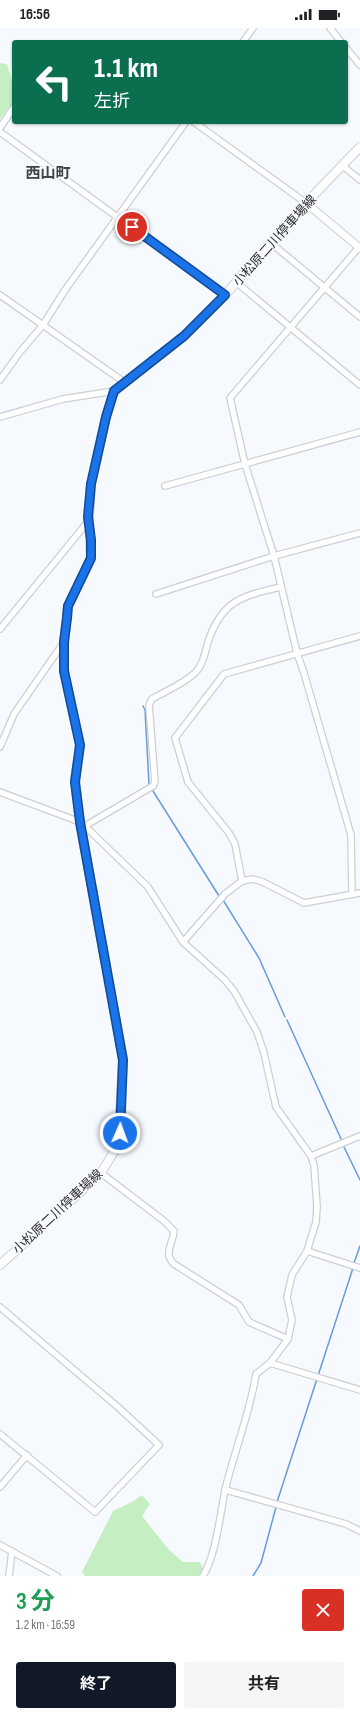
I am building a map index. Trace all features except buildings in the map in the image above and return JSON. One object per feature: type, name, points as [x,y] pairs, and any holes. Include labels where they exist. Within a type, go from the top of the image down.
[{"type":"main road","name":"小松原二川停車場線","points":[[0,1265],[101,1173],[115,1150],[120,1133],[123,1060],[75,782],[80,745],[64,671],[64,642],[68,606],[91,558],[91,540],[88,517],[91,484],[106,417],[114,391],[184,336],[225,295],[306,203],[360,148]]},
{"type":"street","points":[[244,40],[253,28]]},
{"type":"street","points":[[330,28],[339,40]]},
{"type":"street","points":[[348,50],[360,65]]},
{"type":"street","points":[[0,128],[12,110]]},
{"type":"street","points":[[0,380],[20,352],[43,325],[65,290],[185,124]]},
{"type":"street","points":[[197,124],[306,203],[360,247],[292,327],[230,396],[245,464],[274,556],[297,653],[351,835],[352,894]]},
{"type":"street","points":[[0,132],[225,295]]},
{"type":"street","points":[[343,166],[360,180]]},
{"type":"street","points":[[271,243],[360,317]]},
{"type":"street","points":[[236,282],[360,385]]},
{"type":"street","points":[[0,295],[124,382]]},
{"type":"street","points":[[0,417],[63,399],[114,391]]},
{"type":"street","points":[[165,486],[360,432]]},
{"type":"street","points":[[0,629],[86,524],[88,517]]},
{"type":"street","points":[[156,594],[274,556],[360,533]]},
{"type":"street","points":[[82,824],[153,786],[155,782],[149,705],[152,699],[195,673],[204,660],[208,642],[219,616],[246,595],[281,587]]},
{"type":"street","points":[[242,881],[235,844],[229,833],[188,782],[175,738],[224,674],[360,636]]},
{"type":"street","points":[[0,747],[14,714],[64,642]]},
{"type":"street","points":[[0,792],[82,824],[148,887],[183,942],[225,980],[241,1002],[257,1032],[264,1053],[276,1106],[311,1156],[314,1165],[316,1222],[307,1251],[292,1276],[287,1297],[292,1320],[288,1339],[270,1363],[256,1374],[226,1490],[218,1530],[203,1576]]},
{"type":"street","points":[[183,942],[225,894],[242,881],[252,879],[263,882],[304,903],[360,893]]},
{"type":"street","points":[[311,1156],[360,1136]]},
{"type":"street","points":[[101,1173],[164,1221],[174,1231],[168,1254],[169,1259],[174,1264],[239,1305],[249,1322],[288,1339]]},
{"type":"street","points":[[307,1251],[360,1268]]},
{"type":"street","points":[[0,1307],[119,1408],[159,1445],[95,1512],[28,1455],[0,1434]]},
{"type":"street","points":[[270,1363],[360,1390]]},
{"type":"street","points":[[0,1487],[28,1455]]},
{"type":"street","points":[[226,1490],[346,1524],[360,1530]]},
{"type":"street","points":[[0,1545],[57,1576]]},
{"type":"street","points":[[9,1576],[12,1551]]},
{"type":"green space","points":[[0,63],[7,64],[12,81],[12,104],[0,119]]},
{"type":"green space","points":[[142,1495],[150,1504],[142,1516],[169,1550],[183,1562],[200,1562],[203,1569],[199,1576],[85,1576],[82,1572],[113,1511],[132,1502]]},
{"type":"waterway","points":[[143,706],[145,710],[149,784]]},
{"type":"waterway","points":[[153,791],[219,896]]},
{"type":"waterway","points":[[223,900],[259,958],[285,1017]]},
{"type":"waterway","points":[[287,1020],[342,1141]]},
{"type":"waterway","points":[[343,1145],[360,1180]]},
{"type":"waterway","points":[[354,1263],[360,1246]]},
{"type":"waterway","points":[[277,1502],[353,1268]]},
{"type":"waterway","points":[[253,1576],[261,1563],[276,1507]]},
{"type":"district","name":"西山町","points":[[48,173]]},
{"type":"route","points":[[120,1133],[123,1060],[120,1036],[80,822],[75,782],[80,745],[64,671],[64,642],[68,606],[91,558],[91,540],[88,517],[91,484],[106,417],[114,391],[184,336],[225,295],[132,227]]}]
